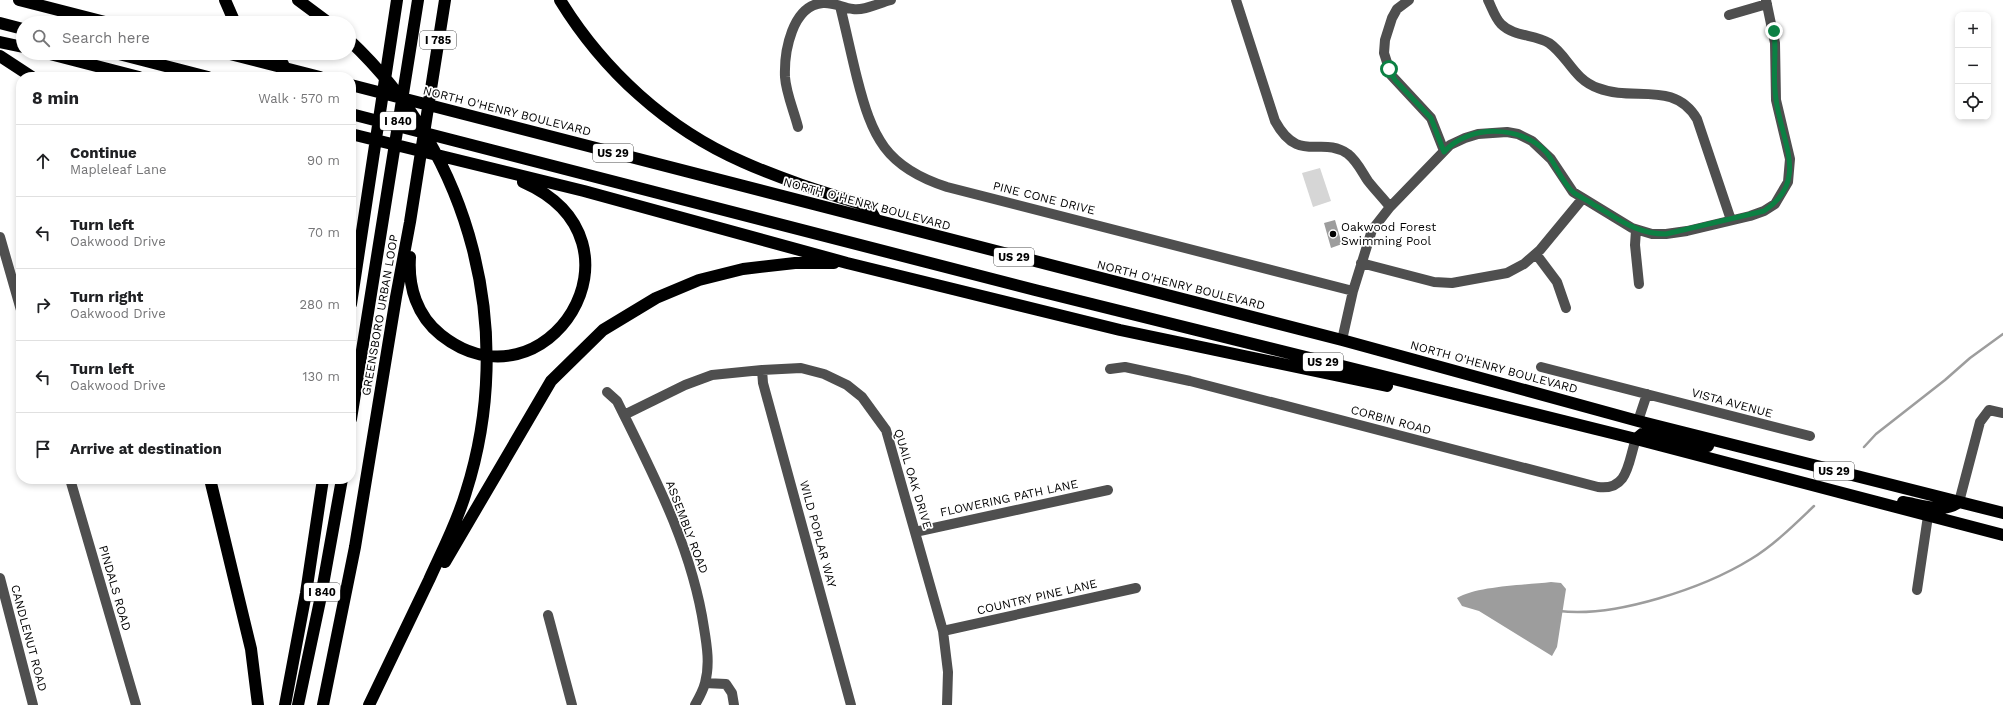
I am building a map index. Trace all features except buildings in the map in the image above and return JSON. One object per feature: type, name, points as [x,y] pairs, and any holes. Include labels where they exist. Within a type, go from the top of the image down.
[{"type":"highway","points":[[19,0],[82,16]]},
{"type":"highway","points":[[225,0],[232,16]]},
{"type":"highway","points":[[298,0],[320,16]]},
{"type":"highway","points":[[356,267],[397,0]]},
{"type":"highway","name":"GREENSBORO URBAN LOOP","points":[[356,388],[418,0]]},
{"type":"highway","name":"GREENSBORO URBAN LOOP","points":[[323,705],[355,548],[396,297],[410,222],[444,0]]},
{"type":"highway","points":[[560,0],[582,33],[615,71],[673,122],[699,139],[741,162],[775,176],[868,206],[876,220]]},
{"type":"highway","points":[[0,23],[16,27]]},
{"type":"highway","points":[[0,42],[16,45]]},
{"type":"highway","points":[[356,47],[381,73],[413,115],[442,163],[454,190],[465,218],[480,275],[486,327],[488,373],[481,435],[466,494],[453,528],[369,705]]},
{"type":"highway","points":[[0,56],[24,72]]},
{"type":"highway","points":[[73,60],[120,72]]},
{"type":"highway","points":[[143,60],[189,72]]},
{"type":"highway","points":[[253,60],[300,72]]},
{"type":"highway","points":[[276,60],[292,70]]},
{"type":"highway","name":"NORTH O'HENRY BOULEVARD","points":[[356,86],[1342,340],[1772,456],[2003,513]]},
{"type":"highway","name":"US 29","points":[[356,115],[1027,288],[1636,439],[2003,535]]},
{"type":"highway","points":[[356,135],[500,172],[584,191],[847,262],[1120,330],[1391,387],[1479,401]]},
{"type":"highway","points":[[410,222],[411,242],[409,274],[411,285],[418,307],[430,325],[449,341],[460,347],[483,355],[512,354],[536,347],[554,334],[563,325],[577,305],[584,281],[582,248],[579,236],[568,215],[550,197],[540,190],[500,172]]},
{"type":"highway","points":[[356,231],[364,209]]},
{"type":"highway","points":[[402,637],[551,380],[603,330],[663,295],[699,280],[720,274],[743,269],[795,263],[847,262]]},
{"type":"highway","points":[[1636,439],[1642,434],[1651,434],[1696,444],[1772,456]]},
{"type":"highway","points":[[211,484],[250,641],[258,705]]},
{"type":"highway","points":[[285,705],[304,600],[322,484]]},
{"type":"highway","name":"I 840","points":[[298,705],[321,596],[341,484]]},
{"type":"highway","points":[[1843,493],[1942,508],[1954,506],[1959,502]]},
{"type":"street","points":[[798,127],[785,78],[787,45],[796,21],[807,9],[822,2],[853,10],[891,0]]},
{"type":"street","points":[[1236,0],[1245,23],[1275,121],[1281,132],[1291,141],[1302,146],[1311,148],[1331,147],[1348,154],[1390,207]]},
{"type":"street","points":[[1488,0],[1501,24],[1512,32],[1536,38],[1549,44],[1556,49],[1576,74],[1589,84],[1612,92],[1674,98],[1691,108],[1697,119],[1731,220]]},
{"type":"street","points":[[1402,2],[1392,18],[1386,34],[1386,58],[1391,75],[1431,118],[1444,152]]},
{"type":"street","points":[[1342,340],[1353,291],[1372,230],[1390,207],[1450,145],[1478,134],[1497,131],[1518,134],[1532,141],[1544,151],[1573,192],[1636,230],[1652,234],[1666,234],[1731,220],[1764,211],[1775,204],[1788,182],[1790,174],[1790,159],[1776,100],[1775,43],[1766,2],[1729,15]]},
{"type":"street","name":"PINE CONE DRIVE","points":[[840,6],[863,101],[874,132],[896,161],[919,176],[947,187],[1353,291]]},
{"type":"street","points":[[1361,263],[1434,282],[1452,283],[1507,273],[1524,264],[1536,254],[1582,198]]},
{"type":"street","points":[[1636,230],[1635,245],[1639,284]]},
{"type":"street","points":[[0,237],[16,293]]},
{"type":"street","points":[[1536,254],[1558,282],[1566,308]]},
{"type":"street","name":"VISTA AVENUE","points":[[1541,366],[1810,436]]},
{"type":"street","name":"CORBIN ROAD","points":[[1110,369],[1125,367],[1184,380],[1605,488],[1615,486],[1623,478],[1636,439]]},
{"type":"street","name":"QUAIL OAK DRIVE","points":[[624,415],[685,385],[712,375],[762,370],[801,368],[824,374],[847,385],[862,397],[886,430],[943,631],[948,672],[947,705]]},
{"type":"street","name":"WILD POPLAR WAY","points":[[762,370],[763,383],[851,705]]},
{"type":"street","name":"ASSEMBLY ROAD","points":[[607,392],[614,397],[624,415],[670,512],[692,574],[706,638],[708,659],[705,683],[695,705]]},
{"type":"street","points":[[1638,421],[1647,394]]},
{"type":"street","points":[[1959,502],[1980,422],[1989,410],[2003,413]]},
{"type":"street","name":"PINDALS ROAD","points":[[71,484],[136,705]]},
{"type":"street","name":"FLOWERING PATH LANE","points":[[915,532],[1108,490]]},
{"type":"street","points":[[1917,590],[1928,516]]},
{"type":"street","name":"CANDLENUT ROAD","points":[[0,578],[33,705]]},
{"type":"street","name":"COUNTRY PINE LANE","points":[[943,631],[1136,588]]},
{"type":"street","points":[[548,615],[572,705]]},
{"type":"street","points":[[705,683],[726,684],[732,693],[734,705]]},
{"type":"shaded area","points":[[1320,168],[1331,201],[1313,207],[1302,173]]},
{"type":"shaded area","name":"Oakwood Forest Swimming Pool","points":[[1335,220],[1342,244],[1331,248],[1324,223]]},
{"type":"shaded area","points":[[1551,582],[1561,583],[1566,589],[1557,647],[1552,656],[1479,611],[1462,606],[1457,598],[1489,588]]},
{"type":"waterway","points":[[1864,447],[1876,434],[1945,380],[1970,358],[2003,334]]},
{"type":"waterway","points":[[1559,611],[1581,612],[1606,610],[1632,605],[1684,590],[1709,580],[1732,570],[1751,559],[1784,534],[1814,506]]},
{"type":"place","name":"Oakwood Forest Swimming Pool","points":[[1333,234]]},
{"type":"route","points":[[1389,69],[1395,80],[1431,118],[1444,152],[1450,145],[1478,134],[1497,131],[1518,134],[1532,141],[1544,151],[1573,192],[1636,230],[1652,234],[1666,234],[1687,231],[1750,216],[1764,211],[1775,204],[1781,196],[1790,174],[1790,159],[1776,100],[1774,85],[1776,61],[1774,31]]}]
